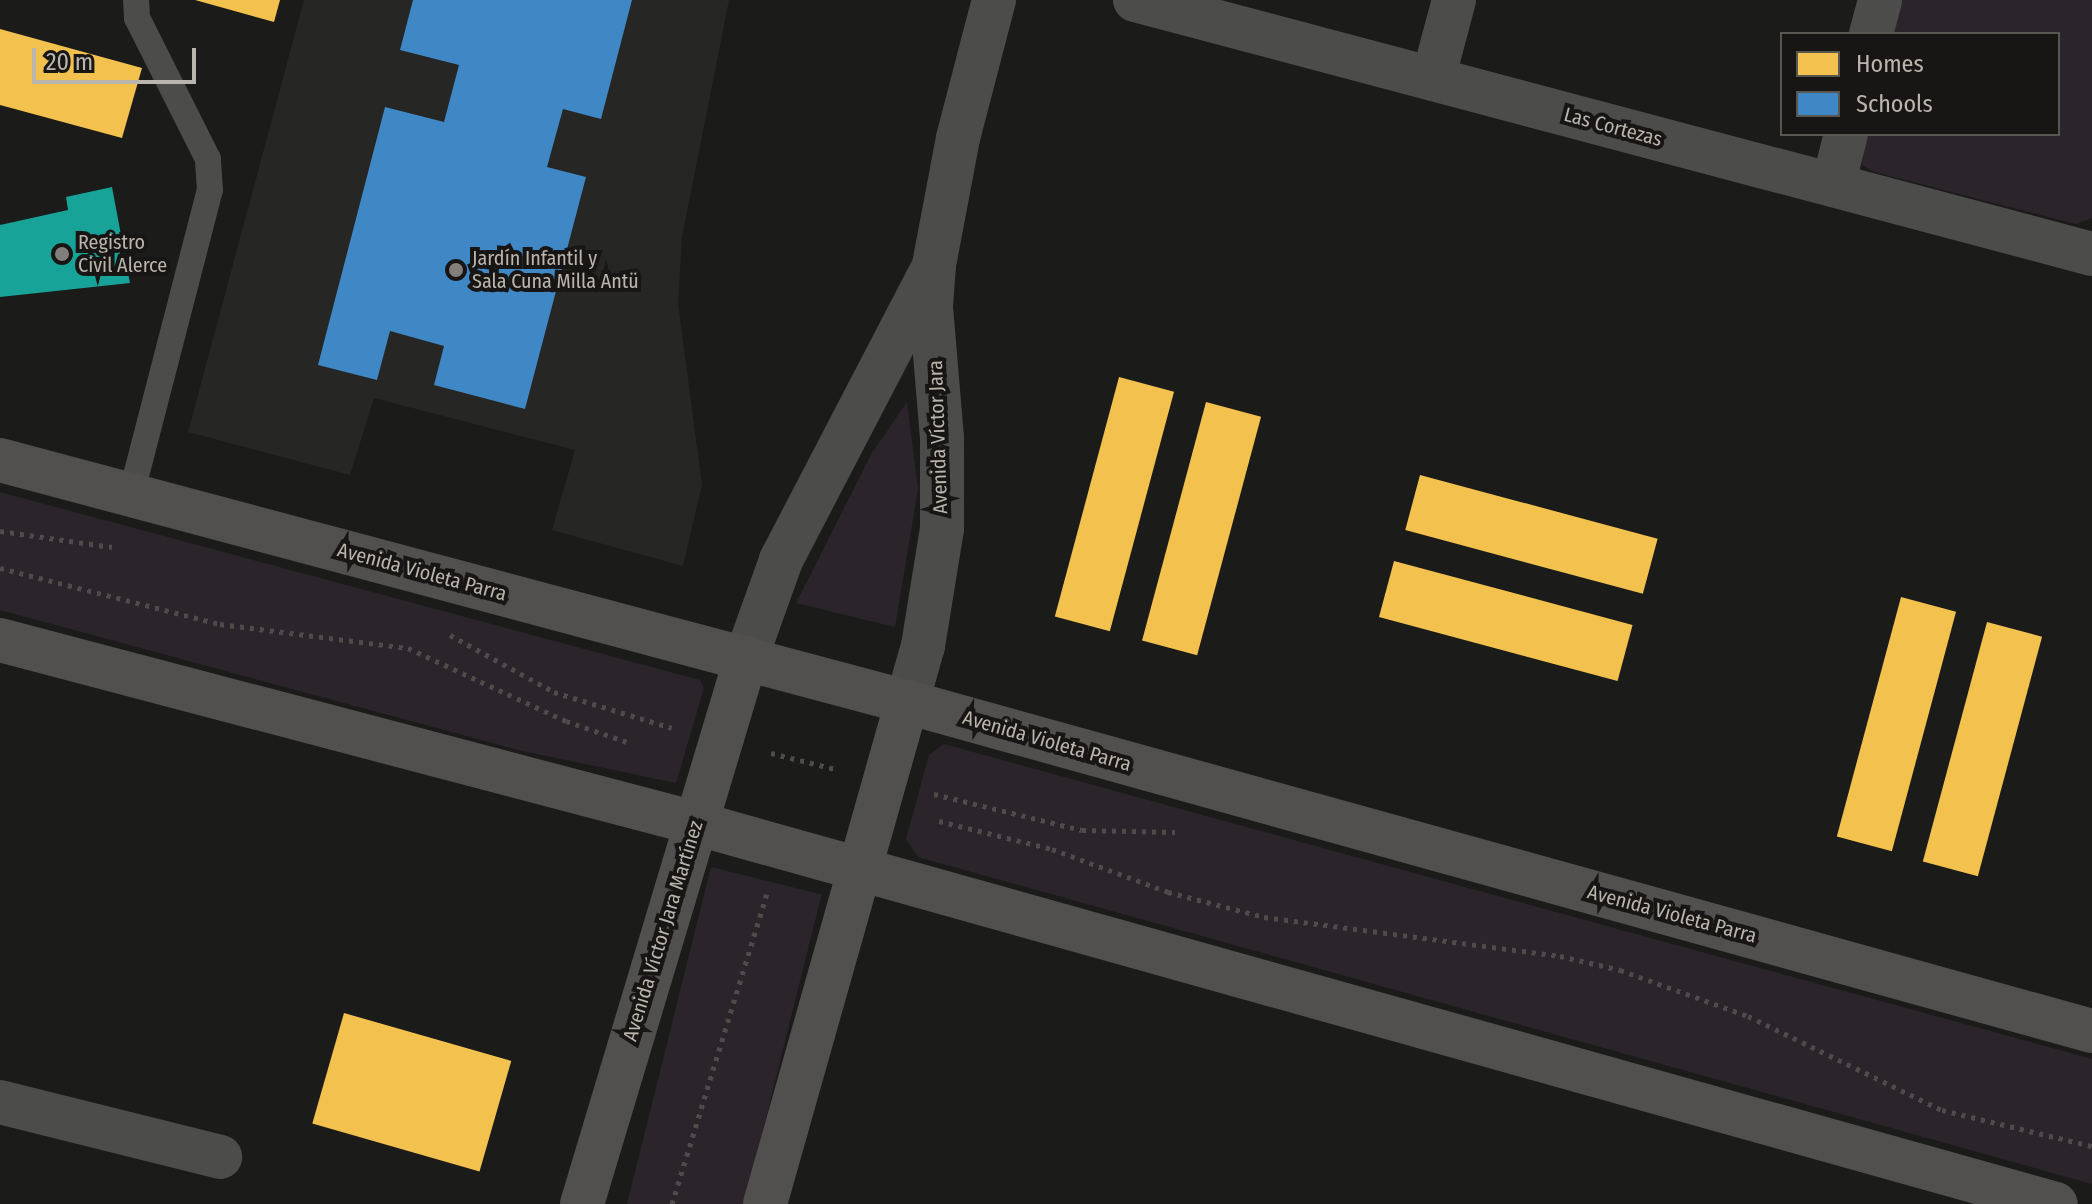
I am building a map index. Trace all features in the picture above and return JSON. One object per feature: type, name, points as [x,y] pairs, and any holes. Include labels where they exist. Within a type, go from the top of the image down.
[{"type":"main road","name":"Avenida Violeta Parra","points":[[0,460],[746,658],[2092,1031]]},
{"type":"main road","points":[[0,640],[695,823],[861,872],[2056,1204]]},
{"type":"main road","name":"Avenida Víctor Jara Martínez","points":[[582,1204],[746,658]]},
{"type":"main road","points":[[765,1204],[907,702]]},
{"type":"street","name":"Avenida Víctor Jara","points":[[907,702],[923,646],[942,529],[942,451],[933,285],[958,138],[994,0]]},
{"type":"street","name":"Las Cortezas","points":[[1135,0],[2092,254]]},
{"type":"street","points":[[1433,79],[1454,0]]},
{"type":"street","points":[[1872,32],[1880,0]]},
{"type":"street","points":[[1833,185],[1845,136]]},
{"type":"street","name":"Avenida Víctor Jara","points":[[746,658],[781,560],[933,285]]},
{"type":"street","points":[[0,1102],[220,1157]]},
{"type":"lane","points":[[131,495],[210,190],[208,159],[137,18],[136,0]]},
{"type":"path","points":[[0,531],[70,537],[127,550]]},
{"type":"path","points":[[0,568],[220,624],[408,648],[566,721],[627,742]]},
{"type":"path","points":[[446,632],[596,709],[1082,830],[1185,832]]},
{"type":"path","points":[[939,821],[1052,849],[1168,892],[1264,917],[1560,956],[1620,970],[1748,1016],[1942,1110],[2092,1146]]},
{"type":"path","points":[[672,1204],[767,892]]},
{"type":"shaded area","name":"Jardín Infantil y Sala Cuna Milla Antü","points":[[304,0],[729,0],[682,237],[678,303],[702,485],[683,566],[552,530],[575,450],[374,398],[350,475],[188,432]]},
{"type":"shaded area","points":[[1898,0],[2092,0],[2092,218],[2076,224],[1874,172],[1862,165],[1864,136],[2060,136],[2060,32],[1890,32]]},
{"type":"shaded area","points":[[907,402],[918,489],[895,627],[796,603],[872,453]]},
{"type":"shaded area","points":[[0,492],[700,680],[704,688],[676,783],[518,750],[0,610]]},
{"type":"shaded area","points":[[944,744],[2092,1059],[2092,1184],[918,857],[906,839],[929,755]]},
{"type":"shaded area","points":[[711,867],[822,895],[744,1204],[627,1204]]},
{"type":"building: Homes","points":[[195,0],[280,0],[274,22]]},
{"type":"building: Homes","points":[[0,29],[142,68],[122,138],[0,105]]},
{"type":"building: Homes","points":[[1119,377],[1174,392],[1110,631],[1055,617]]},
{"type":"building: Homes","points":[[1206,402],[1261,417],[1197,655],[1142,641]]},
{"type":"building: Homes","points":[[1420,475],[1658,539],[1643,594],[1405,530]]},
{"type":"building: Homes","points":[[1394,561],[1633,625],[1618,681],[1379,617]]},
{"type":"building: Homes","points":[[1901,597],[1956,612],[1892,851],[1837,837]]},
{"type":"building: Homes","points":[[1987,622],[2042,637],[1978,876],[1923,862]]},
{"type":"building: Homes","points":[[344,1013],[511,1061],[480,1172],[312,1124]]},
{"type":"building: Schools","points":[[413,0],[632,0],[601,119],[563,109],[547,167],[586,177],[525,409],[434,385],[444,346],[390,331],[377,380],[318,365],[385,107],[444,122],[459,65],[400,50]]},
{"type":"building: Public","name":"Registro Civil Alerce","points":[[112,187],[130,283],[0,297],[0,225],[68,210],[66,197]]},
{"type":"place","name":"Registro Civil Alerce","points":[[62,254]]},
{"type":"place","name":"Jardín Infantil y Sala Cuna Milla Antü","points":[[456,270]]}]
